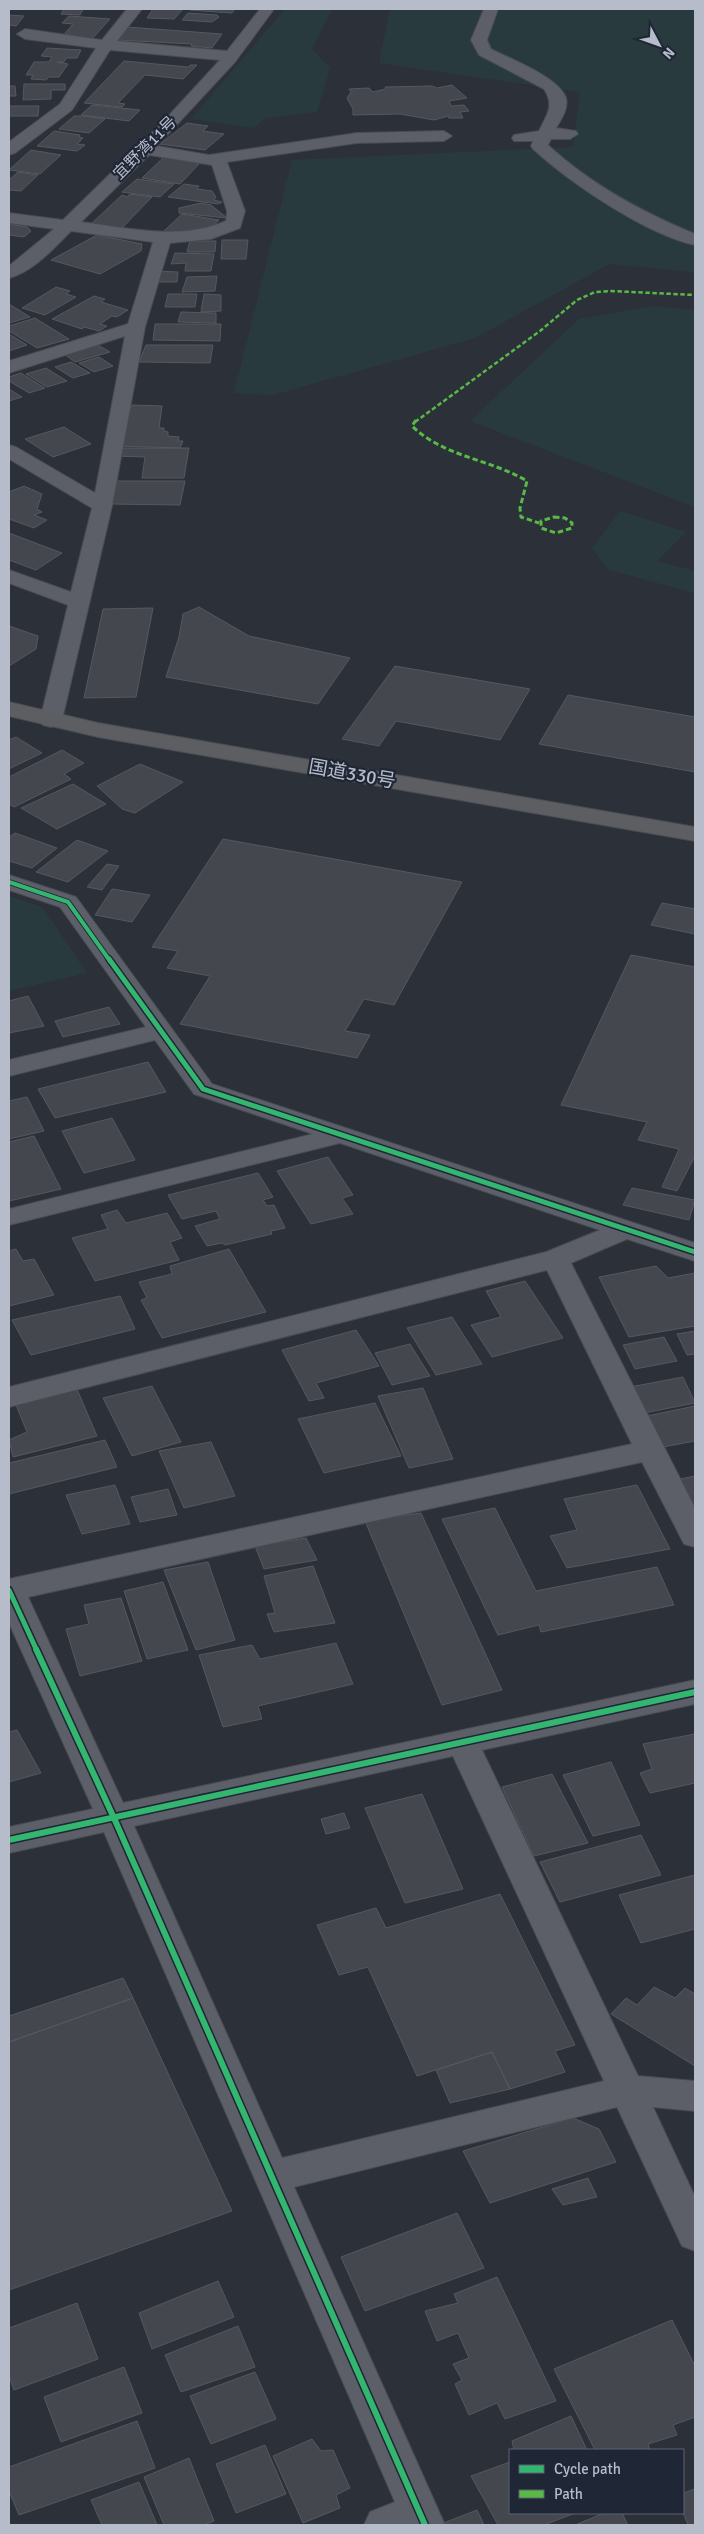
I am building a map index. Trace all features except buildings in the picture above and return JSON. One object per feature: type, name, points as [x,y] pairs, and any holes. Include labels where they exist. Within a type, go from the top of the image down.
[{"type":"highway","name":"国道330号","points":[[9,709],[98,730],[695,834]]},
{"type":"street","points":[[9,150],[66,107],[106,44],[135,9]]},
{"type":"street","name":"宜野湾11号","points":[[9,273],[27,261],[67,226],[145,149],[231,56],[266,9]]},
{"type":"street","points":[[491,9],[478,40],[484,52],[550,86],[558,99],[557,111],[539,146],[553,160],[606,196],[695,240]]},
{"type":"street","points":[[25,34],[66,41],[231,56]]},
{"type":"street","points":[[520,138],[544,134],[570,134]]},
{"type":"street","points":[[145,149],[209,160],[357,138],[444,136]]},
{"type":"street","points":[[9,218],[163,238],[211,234],[234,224],[236,211],[218,159]]},
{"type":"street","points":[[51,720],[102,506],[136,327],[163,238]]},
{"type":"street","points":[[9,367],[136,327]]},
{"type":"street","points":[[9,451],[102,506]]},
{"type":"street","points":[[9,576],[80,602]]},
{"type":"street","points":[[9,882],[68,902],[203,1089],[628,1228],[695,1252]]},
{"type":"street","points":[[9,1068],[162,1032]]},
{"type":"street","points":[[9,1217],[341,1135]]},
{"type":"street","points":[[9,1396],[555,1259],[628,1228]]},
{"type":"street","points":[[555,1259],[695,1536]]},
{"type":"street","points":[[409,2521],[270,2177],[114,1818],[9,1590],[650,1450]]},
{"type":"street","points":[[9,1840],[695,1692]]},
{"type":"street","points":[[462,1742],[695,2235]]},
{"type":"street","points":[[270,2177],[626,2090],[695,2096]]},
{"type":"shaded area","points":[[285,9],[332,9],[312,49],[330,68],[317,112],[266,118],[253,128],[191,119]]},
{"type":"shaded area","points":[[390,9],[695,9],[695,272],[609,264],[475,338],[273,395],[234,393],[292,160],[573,147],[580,92],[379,63]]},
{"type":"shaded area","points":[[653,306],[695,310],[695,507],[470,421],[579,319]]},
{"type":"shaded area","points":[[620,511],[686,532],[657,561],[695,571],[695,593],[609,570],[592,549]]},
{"type":"shaded area","points":[[9,896],[42,907],[87,973],[9,991]]},
{"type":"marked path","points":[[539,523],[521,517],[520,508],[527,481],[499,467],[452,452],[437,445],[412,426],[415,421],[540,331],[577,300],[595,292],[611,291],[695,295]]},
{"type":"marked path","points":[[554,517],[565,518],[572,523],[572,528],[556,533],[548,532],[541,528],[541,521],[554,517]]},
{"type":"cycle path","points":[[9,882],[68,902],[203,1089],[695,1252]]},
{"type":"cycle path","points":[[9,1590],[114,1818],[425,2525]]},
{"type":"cycle path","points":[[9,1840],[695,1692]]}]
